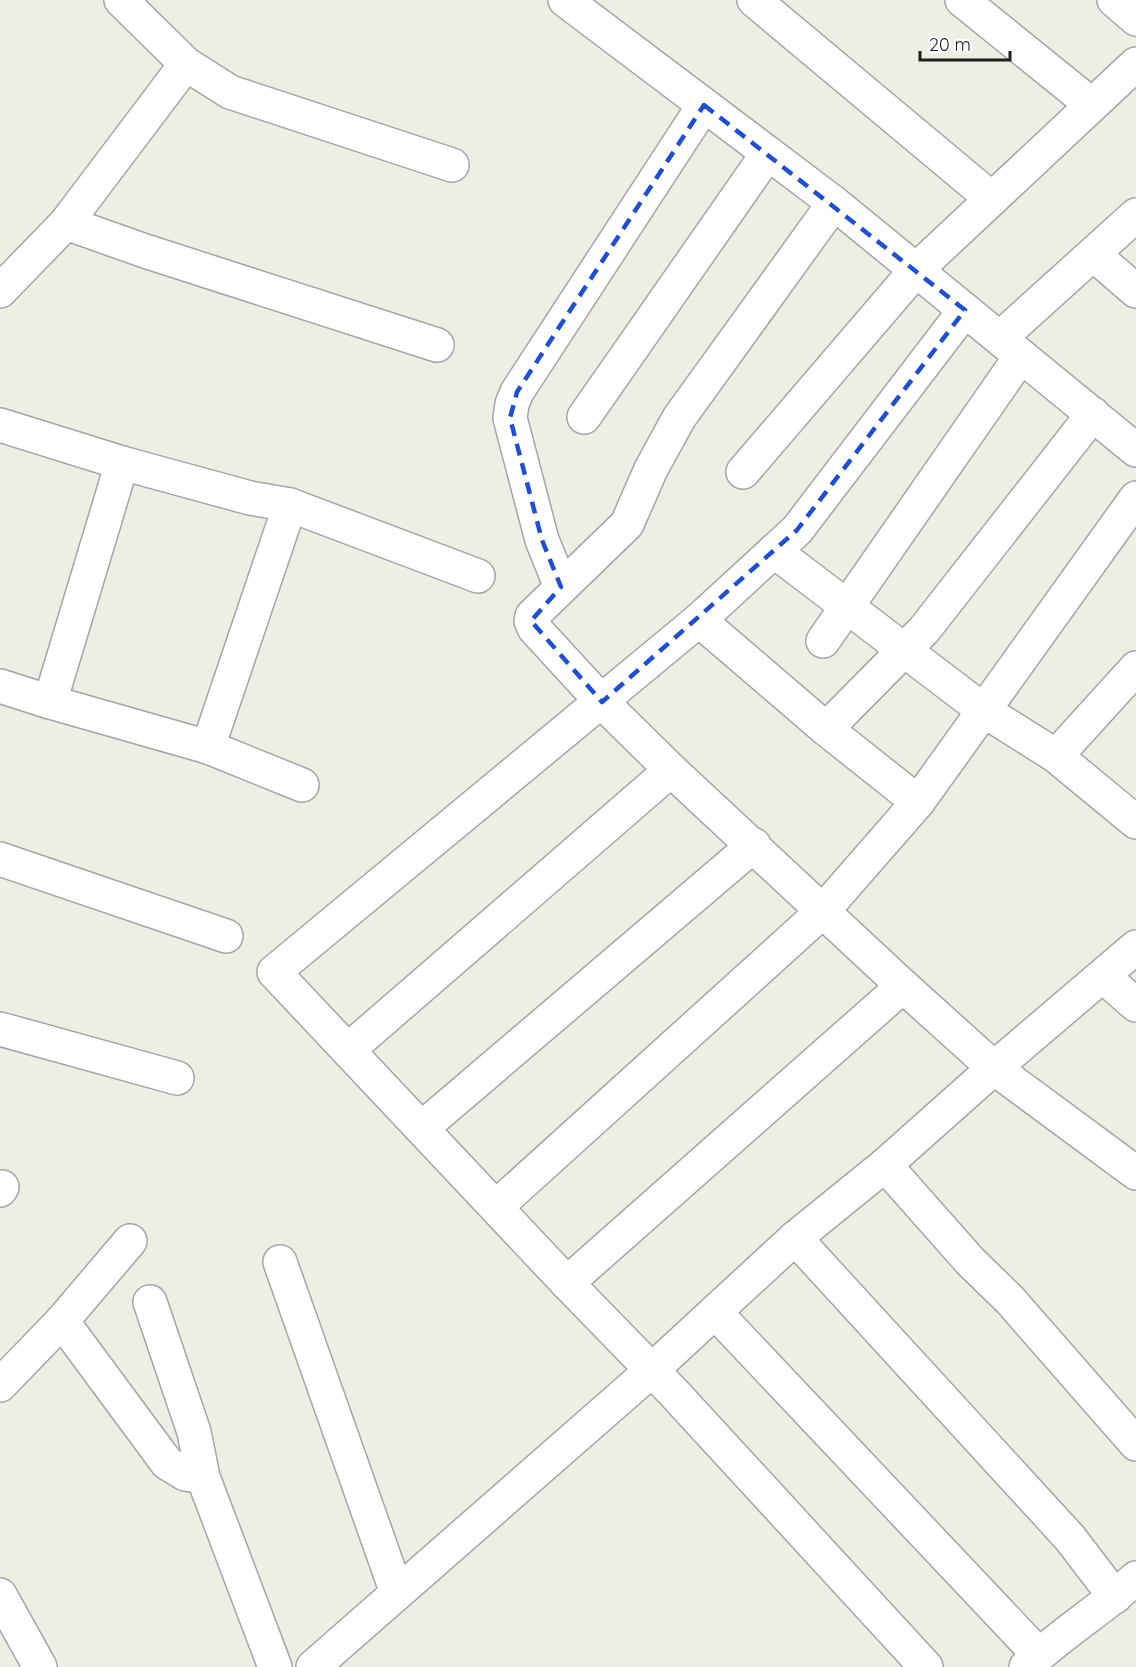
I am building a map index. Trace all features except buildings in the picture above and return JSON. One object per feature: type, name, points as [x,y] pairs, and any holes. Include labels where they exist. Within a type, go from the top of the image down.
[{"type":"street","points":[[121,0],[178,56],[230,92],[452,165]]},
{"type":"street","points":[[565,0],[834,203],[1136,450]]},
{"type":"street","points":[[754,0],[992,199]]},
{"type":"street","points":[[962,0],[1092,105]]},
{"type":"street","points":[[1114,0],[1136,19]]},
{"type":"street","points":[[0,291],[66,223],[178,56]]},
{"type":"street","points":[[744,472],[916,270],[1136,64]]},
{"type":"street","points":[[561,587],[542,540],[510,418],[512,404],[517,392],[704,105]]},
{"type":"street","points":[[584,417],[768,153]]},
{"type":"street","points":[[834,203],[679,418],[651,469],[627,524],[532,616],[531,621],[534,628],[602,702],[671,770],[903,986],[994,1068],[1136,1173]]},
{"type":"street","points":[[823,641],[848,606],[1010,347],[1093,254],[1136,215]]},
{"type":"street","points":[[66,223],[145,251],[437,345]]},
{"type":"street","points":[[1093,254],[1136,291]]},
{"type":"street","points":[[926,1667],[652,1370],[274,972],[602,702],[699,620],[797,530],[965,310]]},
{"type":"street","points":[[826,729],[924,630],[1093,414]]},
{"type":"street","points":[[0,424],[122,463],[250,498],[290,505],[478,576]]},
{"type":"street","points":[[50,702],[122,463]]},
{"type":"street","points":[[496,1207],[822,912],[918,802],[1136,498]]},
{"type":"street","points":[[208,747],[290,505]]},
{"type":"street","points":[[774,551],[983,710],[1056,756],[1136,822]]},
{"type":"street","points":[[699,620],[826,729],[918,802]]},
{"type":"street","points":[[1056,756],[1136,668]]},
{"type":"street","points":[[0,686],[208,747],[302,785]]},
{"type":"street","points":[[348,1050],[671,770]]},
{"type":"street","points":[[422,1128],[754,845]]},
{"type":"street","points":[[0,859],[226,936]]},
{"type":"street","points":[[313,1667],[652,1370],[795,1238],[885,1165],[1136,947]]},
{"type":"street","points":[[1103,976],[1136,1005]]},
{"type":"street","points":[[567,1282],[903,986]]},
{"type":"street","points":[[0,1029],[177,1078]]},
{"type":"street","points":[[885,1165],[970,1261],[1010,1300],[1136,1444]]},
{"type":"street","points":[[715,1312],[1033,1661],[1049,1645],[1126,1587],[1070,1538],[795,1238]]},
{"type":"street","points":[[0,1385],[62,1321],[130,1241]]},
{"type":"street","points":[[280,1262],[397,1593]]},
{"type":"street","points":[[150,1302],[194,1432],[203,1477],[275,1667]]},
{"type":"street","points":[[62,1321],[167,1463],[185,1474],[203,1477]]},
{"type":"street","points":[[0,1595],[40,1667]]},
{"type":"highlighted area","points":[[704,105],[965,310],[797,530],[602,702],[531,621],[561,587],[542,540],[510,418],[517,392]]}]
